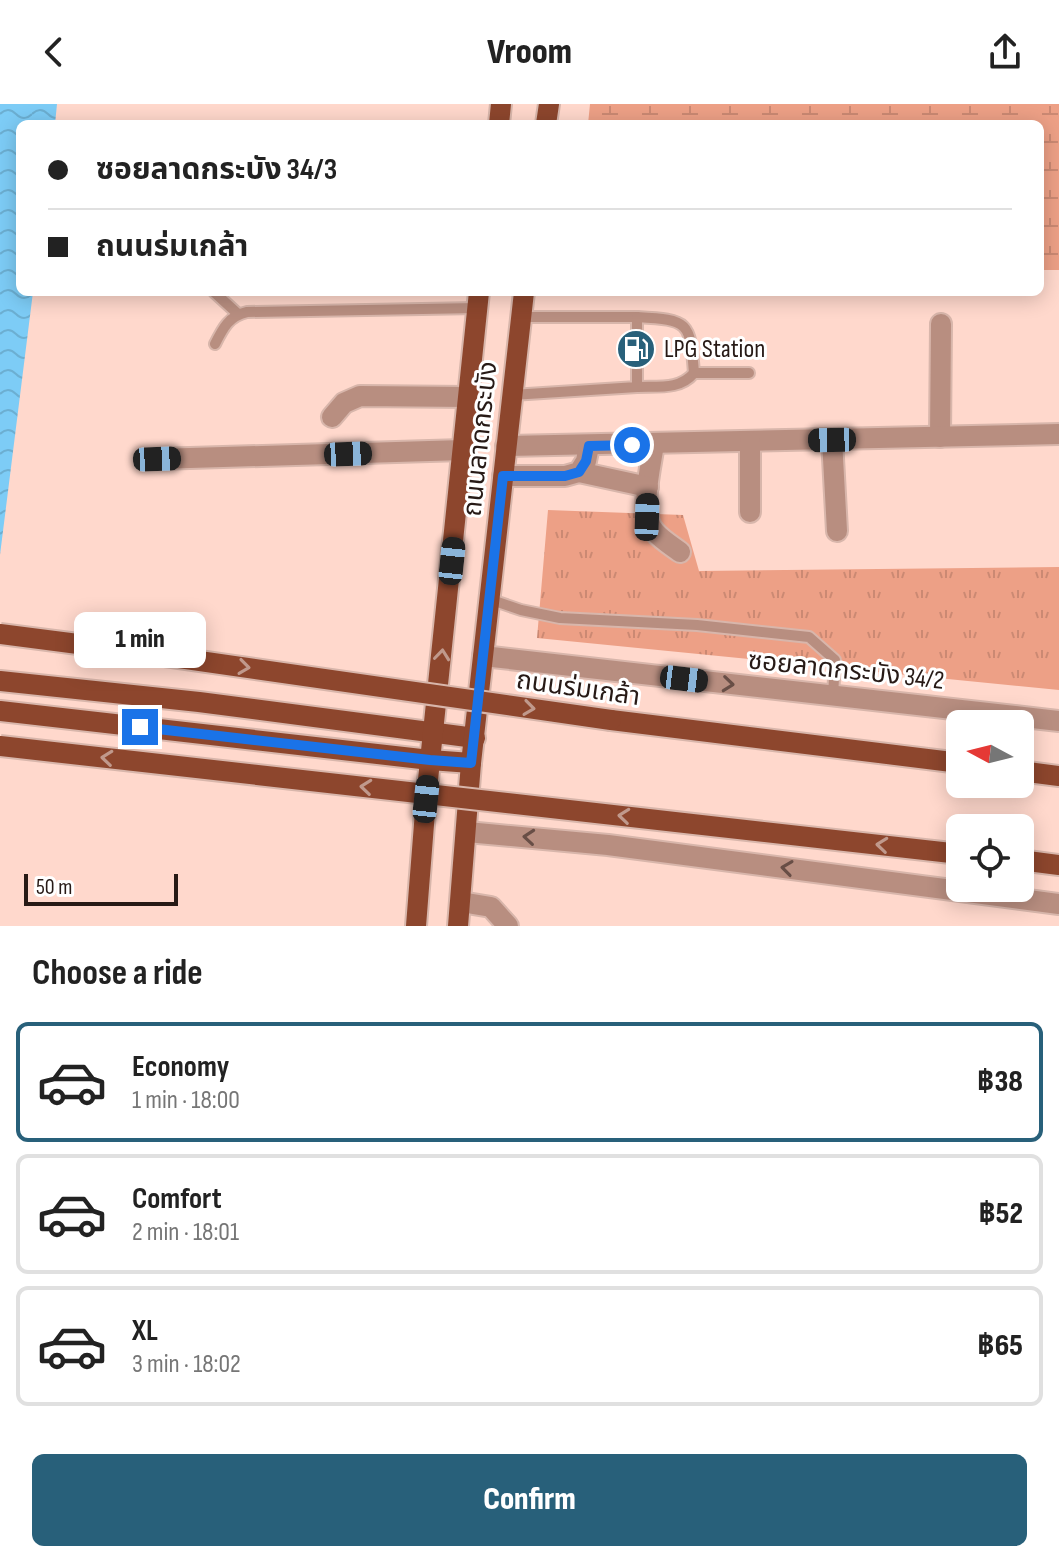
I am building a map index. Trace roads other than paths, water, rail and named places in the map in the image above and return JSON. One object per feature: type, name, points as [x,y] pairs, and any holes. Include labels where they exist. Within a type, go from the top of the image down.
[{"type":"main road","name":"ถนนลาดกระบัง","points":[[458,926],[471,763],[524,296]]},
{"type":"main road","name":"ถนนลาดกระบัง","points":[[416,926],[430,760],[478,300]]},
{"type":"main road","name":"ถนนร่มเกล้า","points":[[0,634],[611,720],[946,761]]},
{"type":"main road","points":[[0,681],[199,702],[475,738]]},
{"type":"main road","points":[[0,711],[471,763]]},
{"type":"main road","points":[[0,746],[946,852]]},
{"type":"main road","points":[[1034,773],[1059,776]]},
{"type":"main road","points":[[1034,862],[1059,865]]},
{"type":"street","points":[[940,437],[941,324]]},
{"type":"street","points":[[332,417],[344,403],[360,396],[468,397]]},
{"type":"street","points":[[506,446],[1059,434]]},
{"type":"street","points":[[832,440],[837,531]]},
{"type":"street","points":[[750,442],[750,512]]},
{"type":"street","points":[[654,444],[647,517],[653,531],[680,552]]},
{"type":"street","points":[[579,472],[586,461],[589,446]]},
{"type":"street","points":[[157,459],[463,450]]},
{"type":"street","points":[[503,476],[565,476],[579,472],[648,487]]},
{"type":"street","name":"ซอยลาดกระบัง 34/2","points":[[483,656],[1059,721]]},
{"type":"street","points":[[467,832],[608,845],[1059,904]]},
{"type":"street","points":[[461,902],[491,907],[508,926]]},
{"type":"lane","points":[[218,296],[238,314]]},
{"type":"lane","points":[[215,344],[225,325],[238,314],[478,300]]},
{"type":"lane","points":[[512,395],[670,386],[686,382],[694,373],[692,343],[687,329],[680,322],[637,317],[521,317]]},
{"type":"lane","points":[[637,317],[637,334]]},
{"type":"lane","points":[[637,364],[637,387]]},
{"type":"lane","points":[[694,373],[749,373]]},
{"type":"lane","points":[[489,599],[560,618],[697,625],[809,637],[835,660],[833,696]]},
{"type":"water","points":[[0,104],[57,104],[55,120],[16,120],[16,296],[32,296],[0,555]]},
{"type":"place","name":"LPG Station","points":[[636,349]]}]
